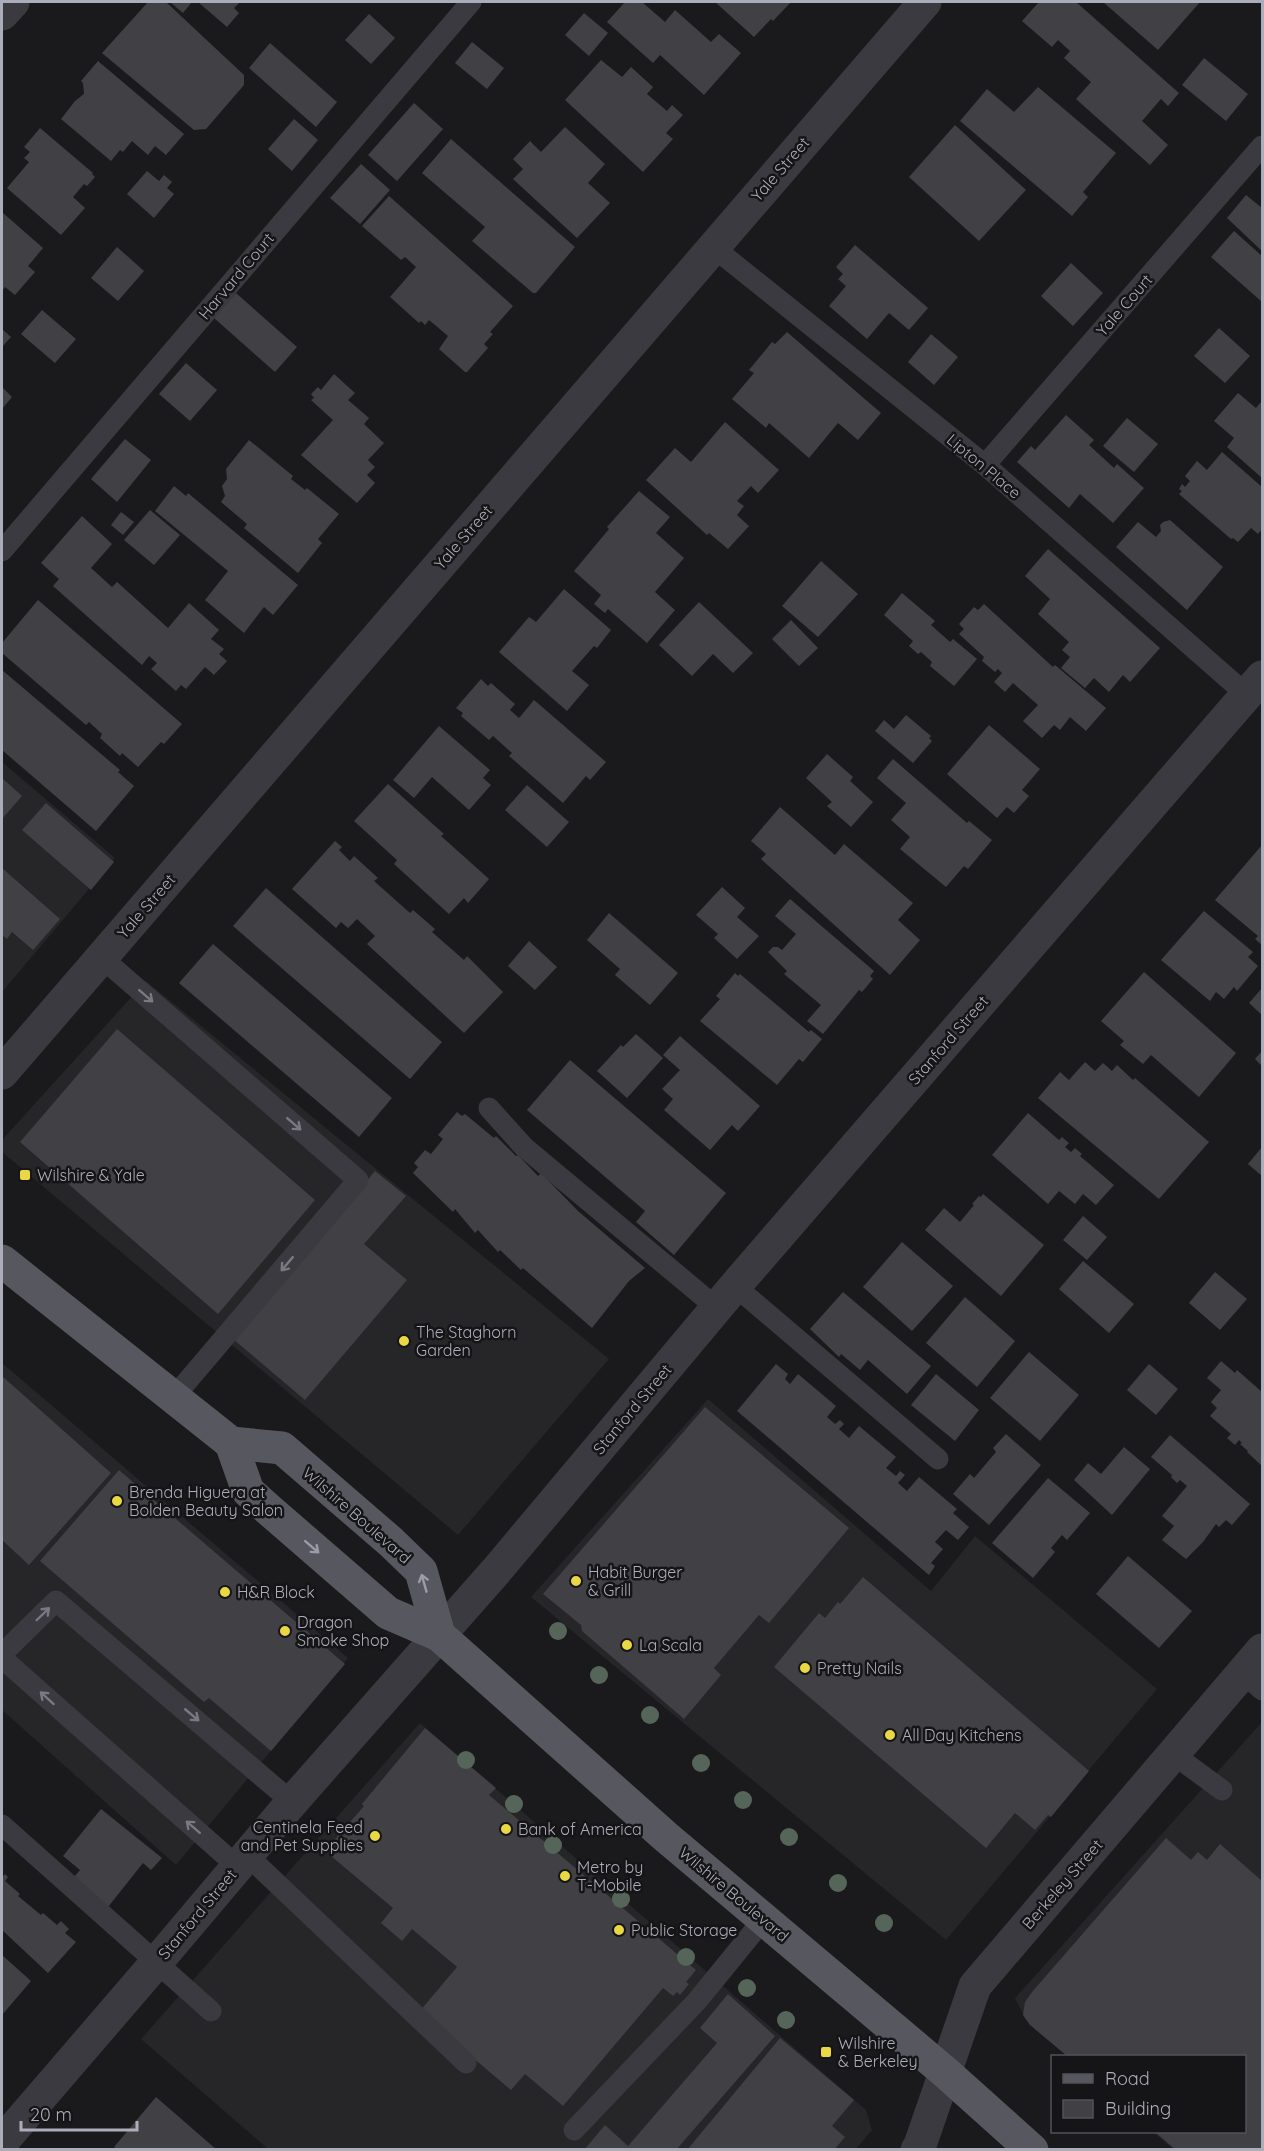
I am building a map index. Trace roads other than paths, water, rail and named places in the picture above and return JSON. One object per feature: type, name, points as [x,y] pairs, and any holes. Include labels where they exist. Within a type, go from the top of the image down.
[{"type":"main road","points":[[2,1261],[231,1443]]},
{"type":"main road","name":"Wilshire Boulevard","points":[[439,1635],[421,1572],[390,1542],[282,1448],[231,1443],[248,1491],[388,1613],[439,1635],[666,1837],[945,2072],[1032,2150]]},
{"type":"street","points":[[2,14],[12,2]]},
{"type":"street","name":"Yale Street","points":[[2,1073],[925,2]]},
{"type":"street","name":"Stanford Street","points":[[2,2143],[292,1802],[496,1571],[726,1297],[1255,686]]},
{"type":"street","name":"Berkeley Street","points":[[917,2150],[975,1986],[1173,1754],[1256,1671]]},
{"type":"lane","name":"Harvard Court","points":[[2,551],[471,2]]},
{"type":"lane","name":"Yale Court","points":[[985,465],[1263,146]]},
{"type":"lane","name":"Lipton Place","points":[[713,247],[1255,686]]},
{"type":"lane","points":[[102,958],[358,1180],[173,1398]]},
{"type":"lane","points":[[489,1108],[524,1147],[938,1459]]},
{"type":"lane","points":[[292,1802],[56,1601],[2,1656],[242,1860],[466,2063]]},
{"type":"lane","points":[[1173,1754],[1222,1790]]},
{"type":"lane","points":[[2,1825],[211,2011]]},
{"type":"lane","points":[[574,2130],[697,2001],[763,1920]]},
{"type":"lane","points":[[2,2143],[6,2150]]},
{"type":"place","name":"Wilshire & Yale","points":[[25,1175]]},
{"type":"place","name":"The Staghorn Garden","points":[[404,1341]]},
{"type":"place","name":"Brenda Higuera at Bolden Beauty Salon","points":[[117,1501]]},
{"type":"place","name":"Habit Burger & Grill","points":[[576,1581]]},
{"type":"place","name":"H&R Block","points":[[225,1592]]},
{"type":"place","name":"Dragon Smoke Shop","points":[[285,1631]]},
{"type":"place","name":"La Scala","points":[[627,1645]]},
{"type":"place","name":"Pretty Nails","points":[[805,1668]]},
{"type":"place","name":"All Day Kitchens","points":[[890,1735]]},
{"type":"place","name":"Bank of America","points":[[506,1829]]},
{"type":"place","name":"Centinela Feed and Pet Supplies","points":[[375,1836]]},
{"type":"place","name":"Metro by T-Mobile","points":[[565,1876]]},
{"type":"place","name":"Public Storage","points":[[619,1930]]},
{"type":"place","name":"Wilshire & Berkeley","points":[[826,2052]]}]
